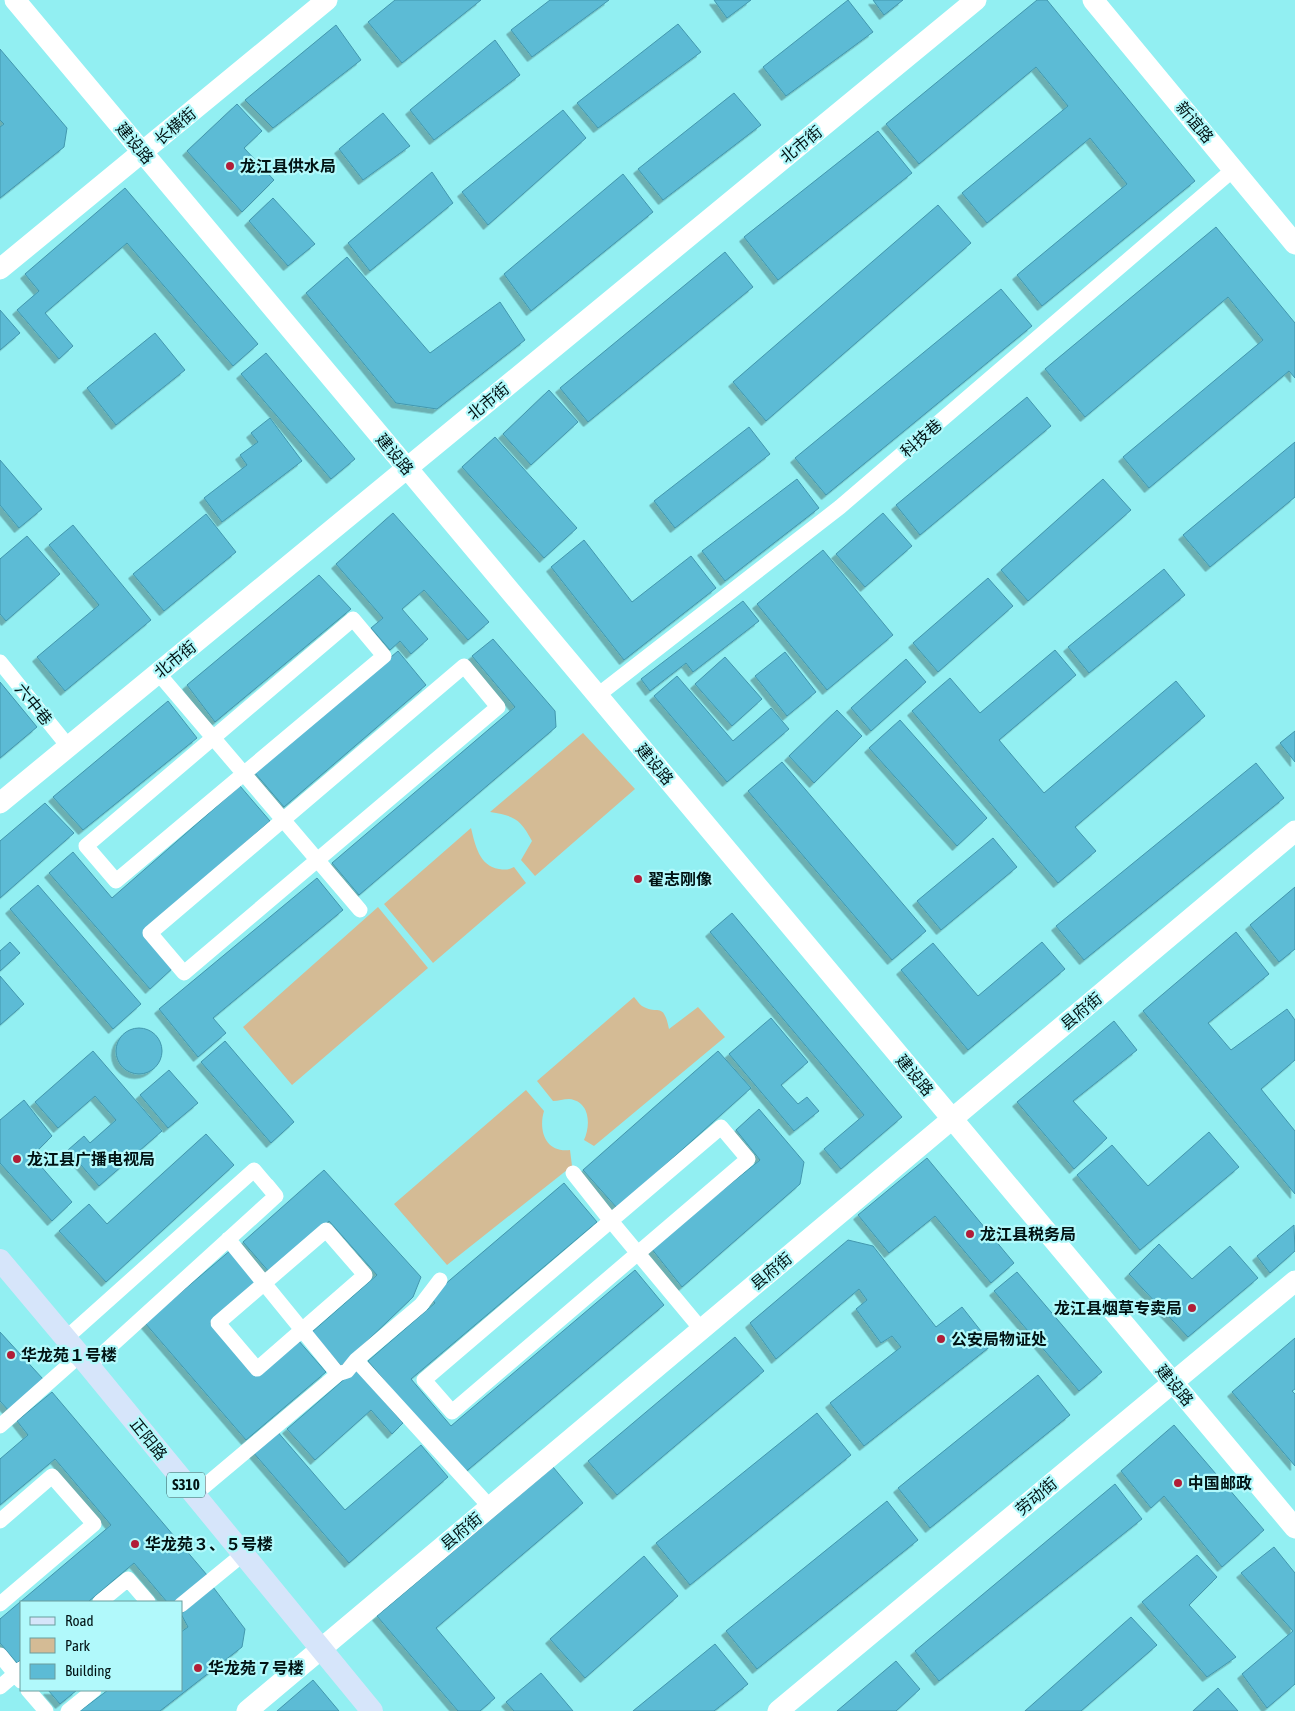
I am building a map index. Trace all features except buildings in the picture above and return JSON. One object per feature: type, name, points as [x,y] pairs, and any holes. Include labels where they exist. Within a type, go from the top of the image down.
[{"type":"main road","name":"正阳路","points":[[0,1260],[372,1711]]},
{"type":"street","name":"建设路","points":[[15,0],[1295,1528]]},
{"type":"street","name":"长横街","points":[[0,269],[327,0]]},
{"type":"street","name":"北市街","points":[[0,803],[976,0]]},
{"type":"street","name":"新谊路","points":[[1093,0],[1295,244]]},
{"type":"street","name":"科技巷","points":[[598,695],[840,507],[1234,169]]},
{"type":"street","points":[[353,620],[384,656],[116,881],[86,846],[213,737],[353,620]]},
{"type":"street","name":"六中巷","points":[[0,662],[68,746]]},
{"type":"street","points":[[464,666],[498,707],[184,973],[150,933],[283,820],[464,666]]},
{"type":"street","points":[[158,673],[360,910]]},
{"type":"street","name":"县府街","points":[[247,1711],[1295,831]]},
{"type":"street","points":[[721,1127],[748,1159],[452,1412],[424,1380],[611,1221],[721,1127]]},
{"type":"street","points":[[0,1437],[5,1433],[0,1426],[78,1353],[254,1170],[272,1190],[228,1239],[78,1353]]},
{"type":"street","points":[[573,1173],[701,1330]]},
{"type":"street","points":[[326,1230],[365,1275],[258,1369],[218,1324],[264,1284],[326,1230]]},
{"type":"street","points":[[228,1239],[338,1374]]},
{"type":"street","points":[[194,1495],[338,1374],[347,1371],[356,1360],[421,1305],[440,1280]]},
{"type":"street","name":"劳动街","points":[[778,1711],[1295,1281]]},
{"type":"street","points":[[356,1360],[490,1507]]},
{"type":"street","points":[[0,1520],[52,1476],[94,1524],[0,1604]]},
{"type":"street","points":[[182,1604],[242,1555]]},
{"type":"street","points":[[101,1601],[128,1579],[147,1601]]},
{"type":"street","points":[[0,1655],[19,1675],[0,1687]]},
{"type":"street","points":[[29,1691],[46,1711]]},
{"type":"street","points":[[68,1711],[93,1691]]},
{"type":"green space","points":[[583,733],[635,789],[535,876],[521,860],[532,841],[524,827],[516,819],[490,812]]},
{"type":"green space","points":[[471,828],[479,853],[487,864],[501,869],[514,867],[526,883],[433,963],[384,904]]},
{"type":"green space","points":[[378,907],[428,968],[292,1085],[243,1027]]},
{"type":"green space","points":[[634,997],[642,1006],[662,1012],[667,1020],[669,1029],[698,1007],[725,1037],[594,1146],[584,1140],[588,1121],[585,1109],[581,1104],[569,1099],[553,1101],[537,1081]]},
{"type":"green space","points":[[526,1090],[544,1111],[542,1126],[546,1139],[555,1148],[570,1150],[572,1166],[447,1265],[394,1204]]},
{"type":"place","name":"龙江县供水局","points":[[230,166]]},
{"type":"place","name":"翟志刚像","points":[[638,879]]},
{"type":"place","name":"龙江县广播电视局","points":[[17,1159]]},
{"type":"place","name":"龙江县税务局","points":[[970,1234]]},
{"type":"place","name":"龙江县烟草专卖局","points":[[1192,1308]]},
{"type":"place","name":"公安局物证处","points":[[941,1339]]},
{"type":"place","name":"华龙苑１号楼","points":[[11,1355]]},
{"type":"place","name":"中国邮政","points":[[1178,1483]]},
{"type":"place","name":"华龙苑３、５号楼","points":[[135,1544]]},
{"type":"place","name":"华龙苑７号楼","points":[[198,1668]]}]
